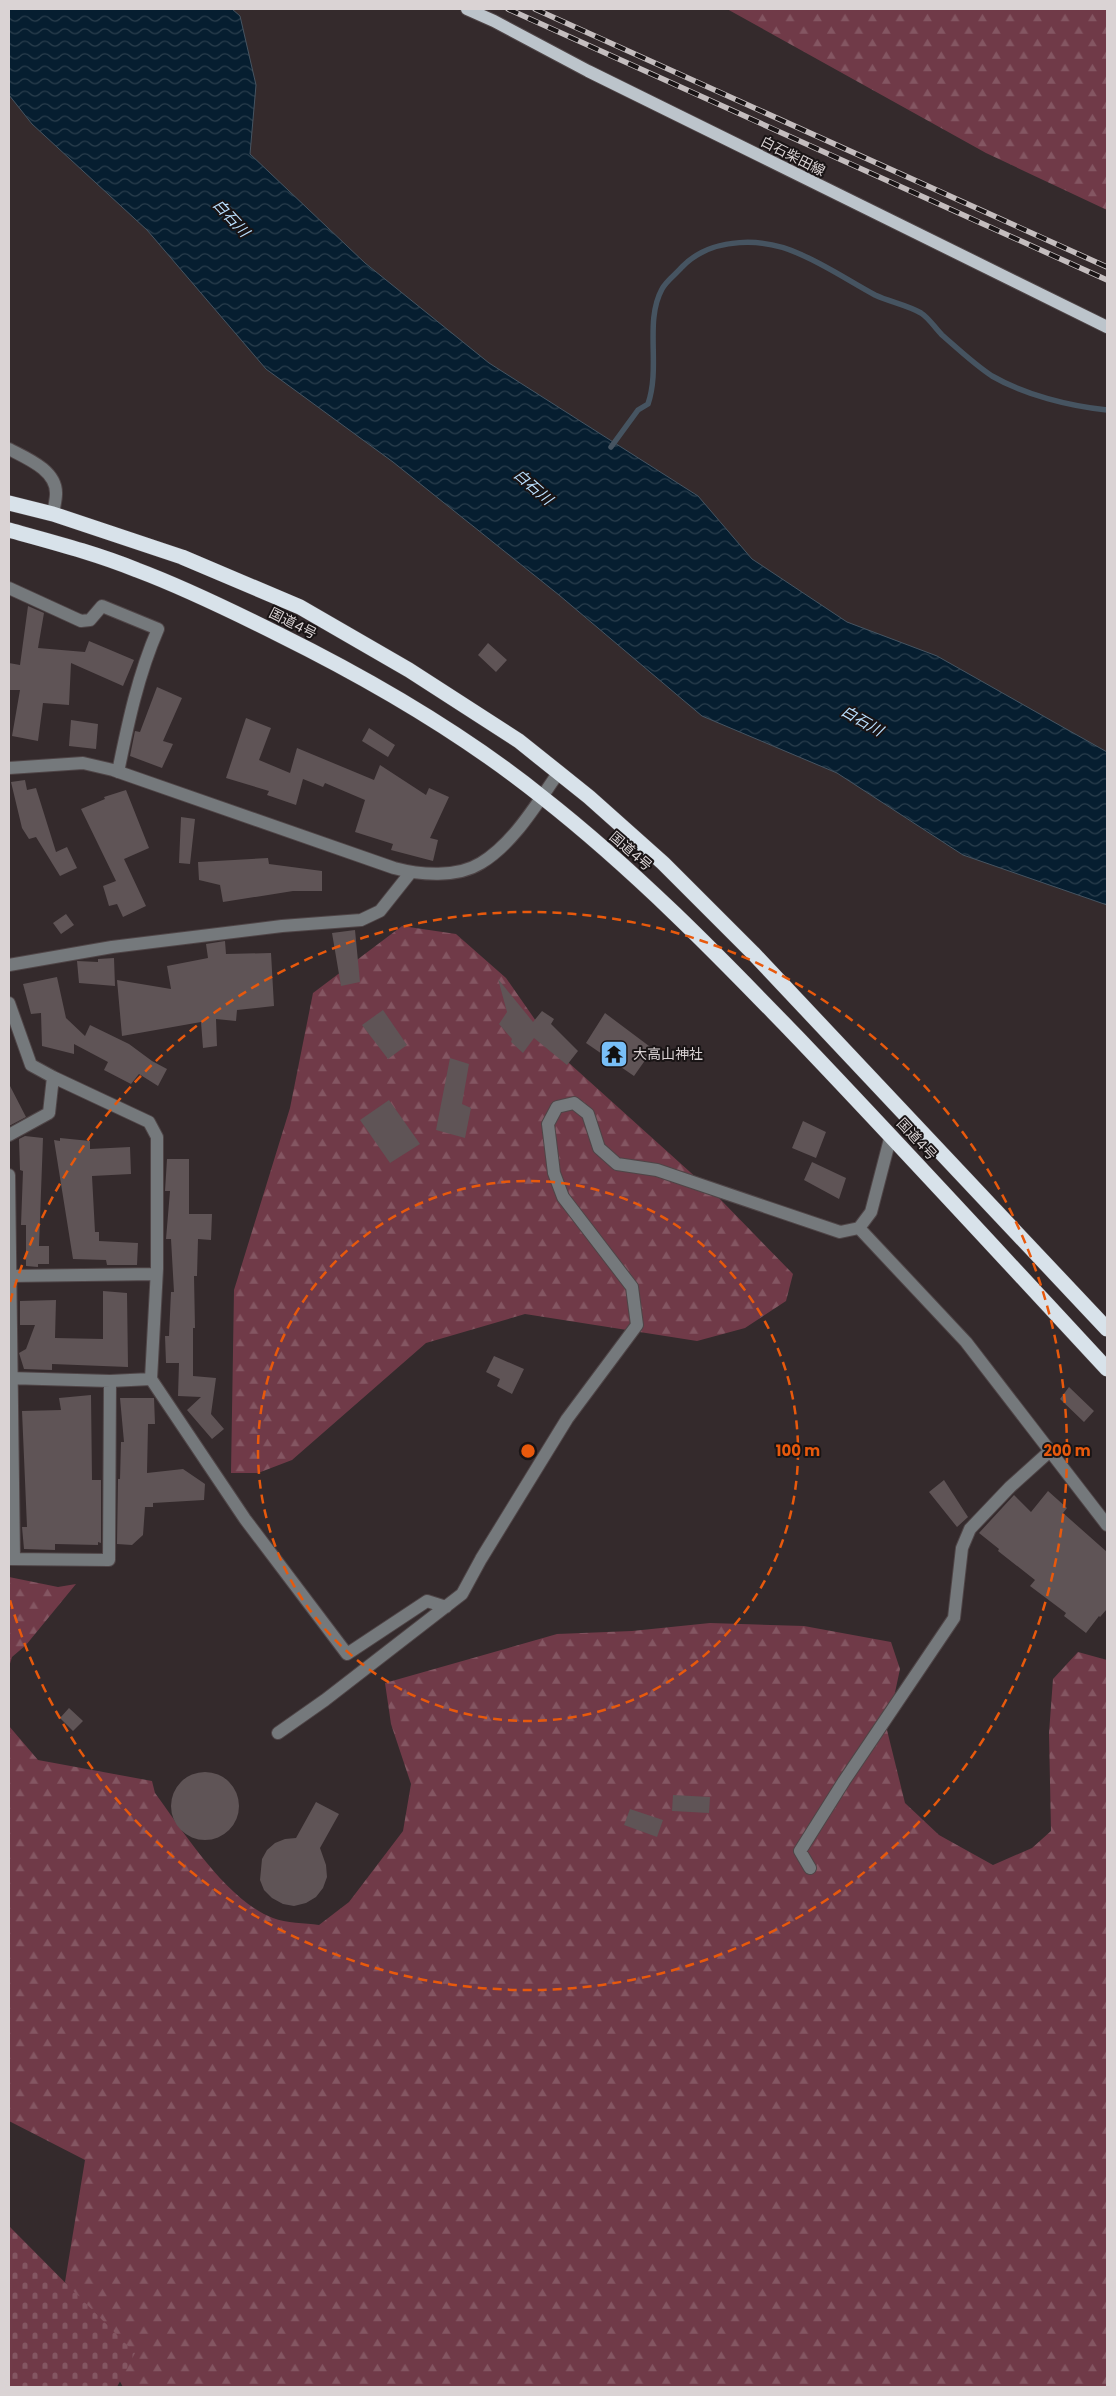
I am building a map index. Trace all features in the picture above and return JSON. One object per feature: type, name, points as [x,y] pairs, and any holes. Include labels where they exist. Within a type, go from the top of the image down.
[{"type":"highway","name":"国道4号","points":[[9,503],[53,514],[182,557],[300,607],[409,670],[519,741],[559,772],[663,863],[753,952],[1107,1329]]},
{"type":"highway","name":"国道4号","points":[[9,530],[69,546],[136,569],[277,633],[333,661],[392,695],[464,741],[542,796],[626,869],[701,938],[891,1135],[1107,1369]]},
{"type":"main road","name":"白石柴田線","points":[[467,9],[494,20],[588,72],[1107,327]]},
{"type":"street","points":[[9,450],[37,464],[47,473],[55,486],[56,494],[53,514]]},
{"type":"street","points":[[9,588],[81,621],[90,620],[102,606],[158,629],[144,661],[130,712],[118,772]]},
{"type":"street","points":[[9,768],[83,763],[118,772],[411,872],[450,873],[480,864],[508,841],[559,772]]},
{"type":"street","points":[[9,965],[121,946],[282,926],[361,920],[380,911],[411,872]]},
{"type":"street","points":[[9,1003],[31,1065],[52,1077],[149,1122],[157,1137],[156,1274],[151,1379],[245,1520],[348,1654],[427,1602],[446,1608]]},
{"type":"street","points":[[9,1135],[49,1113],[52,1077]]},
{"type":"street","points":[[278,1733],[446,1608],[462,1594],[481,1559],[567,1419],[637,1325],[632,1287],[563,1197],[554,1174],[548,1124],[558,1107],[574,1103],[588,1114],[599,1148],[617,1164],[657,1170],[840,1232],[859,1228],[871,1212],[891,1135]]},
{"type":"street","points":[[9,1175],[11,1559],[109,1560],[110,1381]]},
{"type":"street","points":[[859,1228],[966,1342],[1107,1525]]},
{"type":"street","points":[[10,1276],[156,1274]]},
{"type":"street","points":[[10,1378],[110,1381],[151,1379]]},
{"type":"street","points":[[810,1868],[800,1851],[844,1780],[954,1618],[962,1548],[970,1529],[1010,1487],[1050,1451]]},
{"type":"green space","points":[[727,9],[1107,9],[1107,210],[986,153]]},
{"type":"green space","points":[[402,926],[456,934],[506,978],[559,1054],[720,1199],[793,1274],[786,1301],[745,1328],[697,1341],[525,1314],[426,1343],[292,1460],[258,1473],[231,1473],[234,1290],[290,1108],[313,993]]},
{"type":"green space","points":[[9,1577],[58,1587],[76,1584],[26,1645],[12,1657],[9,1667]]},
{"type":"green space","points":[[710,1623],[804,1626],[891,1642],[900,1669],[887,1730],[905,1803],[939,1835],[993,1865],[1032,1848],[1051,1831],[1049,1733],[1053,1679],[1078,1652],[1107,1660],[1107,2387],[123,2387],[65,2282],[85,2160],[9,2121],[9,1726],[38,1760],[152,1781],[155,1793],[193,1845],[239,1897],[256,1909],[278,1920],[319,1925],[349,1902],[403,1831],[411,1784],[391,1724],[385,1683],[557,1634],[632,1631]]},
{"type":"green space","points":[[9,2226],[135,2353],[117,2387],[9,2387]]},
{"type":"water","name":"白石川","points":[[9,9],[232,9],[240,16],[256,85],[250,154],[365,263],[489,363],[698,496],[752,559],[847,622],[937,656],[1107,752],[1107,905],[963,855],[837,773],[702,716],[559,595],[393,462],[266,369],[147,230],[32,124],[9,95]]},
{"type":"building","points":[[28,606],[44,613],[38,648],[85,652],[89,641],[134,660],[123,686],[71,663],[69,705],[43,703],[38,741],[12,736],[20,690],[9,690],[9,663],[20,665]]},
{"type":"building","points":[[488,643],[507,660],[496,672],[478,655]]},
{"type":"building","points":[[157,687],[182,698],[163,741],[173,744],[162,768],[130,756],[135,731],[140,732]]},
{"type":"building","points":[[246,718],[271,728],[259,760],[290,773],[297,748],[374,780],[380,765],[426,795],[429,788],[449,797],[430,838],[438,840],[433,861],[391,850],[393,844],[355,832],[365,800],[325,783],[323,787],[303,779],[296,805],[267,795],[269,791],[226,778]]},
{"type":"building","points":[[71,720],[98,724],[96,749],[69,746]]},
{"type":"building","points":[[369,728],[395,745],[388,757],[362,741]]},
{"type":"building","points":[[25,780],[27,790],[36,788],[56,852],[67,847],[77,868],[60,876],[36,837],[29,839],[22,828],[11,782]]},
{"type":"building","points":[[126,790],[149,848],[124,859],[146,906],[123,917],[117,904],[109,906],[103,886],[116,881],[81,809],[105,799],[104,797]]},
{"type":"building","points":[[181,817],[195,819],[190,864],[179,863]]},
{"type":"building","points":[[268,858],[269,864],[322,871],[322,891],[293,891],[223,902],[220,885],[199,880],[198,862]]},
{"type":"building","points":[[66,914],[74,925],[61,934],[53,923]]},
{"type":"building","points":[[355,930],[360,982],[341,986],[332,933]]},
{"type":"building","points":[[225,941],[226,954],[271,953],[274,1006],[237,1010],[236,1021],[216,1019],[217,1046],[203,1048],[201,1022],[122,1036],[117,980],[171,989],[167,966],[208,958],[206,944]]},
{"type":"building","points":[[114,958],[115,986],[79,983],[77,961],[98,962],[98,959]]},
{"type":"building","points":[[57,977],[66,1018],[85,1036],[90,1025],[129,1044],[152,1061],[167,1069],[158,1086],[139,1074],[131,1084],[104,1070],[108,1062],[74,1044],[74,1054],[42,1046],[41,1013],[31,1014],[23,984]]},
{"type":"building","points":[[498,979],[533,1022],[542,1011],[554,1019],[551,1024],[578,1051],[567,1065],[534,1038],[523,1053],[511,1042],[512,1039],[499,1024],[507,1012]]},
{"type":"building","points":[[383,1010],[407,1045],[388,1059],[362,1025]]},
{"type":"building","points":[[605,1013],[653,1049],[634,1076],[586,1043]]},
{"type":"building","points":[[450,1058],[469,1064],[462,1104],[471,1108],[465,1138],[436,1130]]},
{"type":"building","points":[[9,1084],[26,1117],[9,1126]]},
{"type":"building","points":[[389,1100],[420,1144],[390,1163],[360,1120]]},
{"type":"building","points":[[803,1121],[826,1132],[816,1158],[792,1148]]},
{"type":"building","points":[[25,1136],[43,1138],[39,1246],[49,1246],[49,1264],[38,1264],[38,1267],[26,1266],[26,1225],[21,1225],[23,1171],[20,1170],[19,1139]]},
{"type":"building","points":[[60,1138],[90,1141],[90,1149],[130,1147],[131,1174],[92,1176],[95,1232],[99,1232],[99,1241],[138,1243],[137,1265],[107,1265],[106,1260],[73,1259],[54,1140],[60,1141]]},
{"type":"building","points":[[167,1159],[189,1159],[189,1214],[212,1214],[211,1240],[198,1239],[197,1276],[194,1276],[195,1328],[193,1328],[193,1376],[216,1378],[211,1414],[224,1429],[212,1439],[187,1410],[201,1397],[178,1396],[179,1363],[166,1363],[165,1336],[169,1336],[171,1292],[174,1292],[171,1239],[166,1239],[170,1191],[165,1191]]},
{"type":"building","points":[[812,1162],[846,1178],[839,1199],[804,1180]]},
{"type":"building","points":[[103,1291],[127,1293],[128,1367],[52,1364],[52,1370],[24,1369],[19,1353],[26,1349],[35,1325],[20,1325],[20,1301],[56,1300],[55,1338],[103,1339]]},
{"type":"building","points":[[494,1356],[524,1369],[512,1394],[497,1386],[500,1379],[486,1372]]},
{"type":"building","points":[[1069,1387],[1094,1411],[1084,1422],[1060,1399]]},
{"type":"building","points":[[91,1395],[92,1480],[101,1480],[101,1543],[98,1542],[98,1545],[55,1544],[55,1550],[24,1549],[22,1527],[27,1527],[22,1411],[61,1410],[59,1398]]},
{"type":"building","points":[[120,1398],[154,1398],[155,1424],[148,1424],[147,1473],[183,1469],[205,1484],[204,1500],[153,1503],[153,1507],[145,1507],[143,1535],[132,1545],[117,1544],[118,1479],[120,1479],[121,1442],[124,1442]]},
{"type":"building","points":[[944,1480],[968,1517],[957,1527],[929,1492]]},
{"type":"building","points":[[1048,1491],[1067,1508],[1063,1513],[1107,1552],[1107,1609],[1086,1633],[1064,1616],[1066,1613],[1030,1586],[1035,1580],[998,1551],[999,1549],[979,1533],[1014,1495],[1031,1512]]},
{"type":"building","points":[[69,1708],[83,1721],[73,1731],[60,1718]]},
{"type":"building","points":[[205,1772],[218,1775],[229,1782],[236,1793],[239,1806],[236,1819],[229,1830],[218,1837],[205,1840],[192,1837],[181,1830],[174,1819],[171,1806],[174,1793],[181,1782],[192,1775]]},
{"type":"building","points":[[673,1795],[710,1797],[709,1813],[672,1811]]},
{"type":"building","points":[[316,1802],[339,1814],[320,1848],[326,1865],[327,1877],[323,1888],[316,1897],[306,1903],[294,1906],[283,1904],[272,1898],[264,1890],[260,1880],[262,1859],[267,1850],[275,1843],[285,1839],[296,1838]]},
{"type":"building","points":[[630,1809],[663,1820],[657,1837],[624,1825]]},
{"type":"waterway","points":[[611,447],[638,410],[648,404],[652,390],[654,316],[662,289],[694,257],[723,245],[739,243],[756,243],[787,249],[821,264],[875,295],[921,313],[942,335],[973,362],[1005,383],[1048,399],[1107,410]]},
{"type":"railway","points":[[508,9],[1107,280]]},
{"type":"railway","points":[[535,9],[1107,267]]},
{"type":"place","name":"大高山神社","points":[[614,1054]]}]
